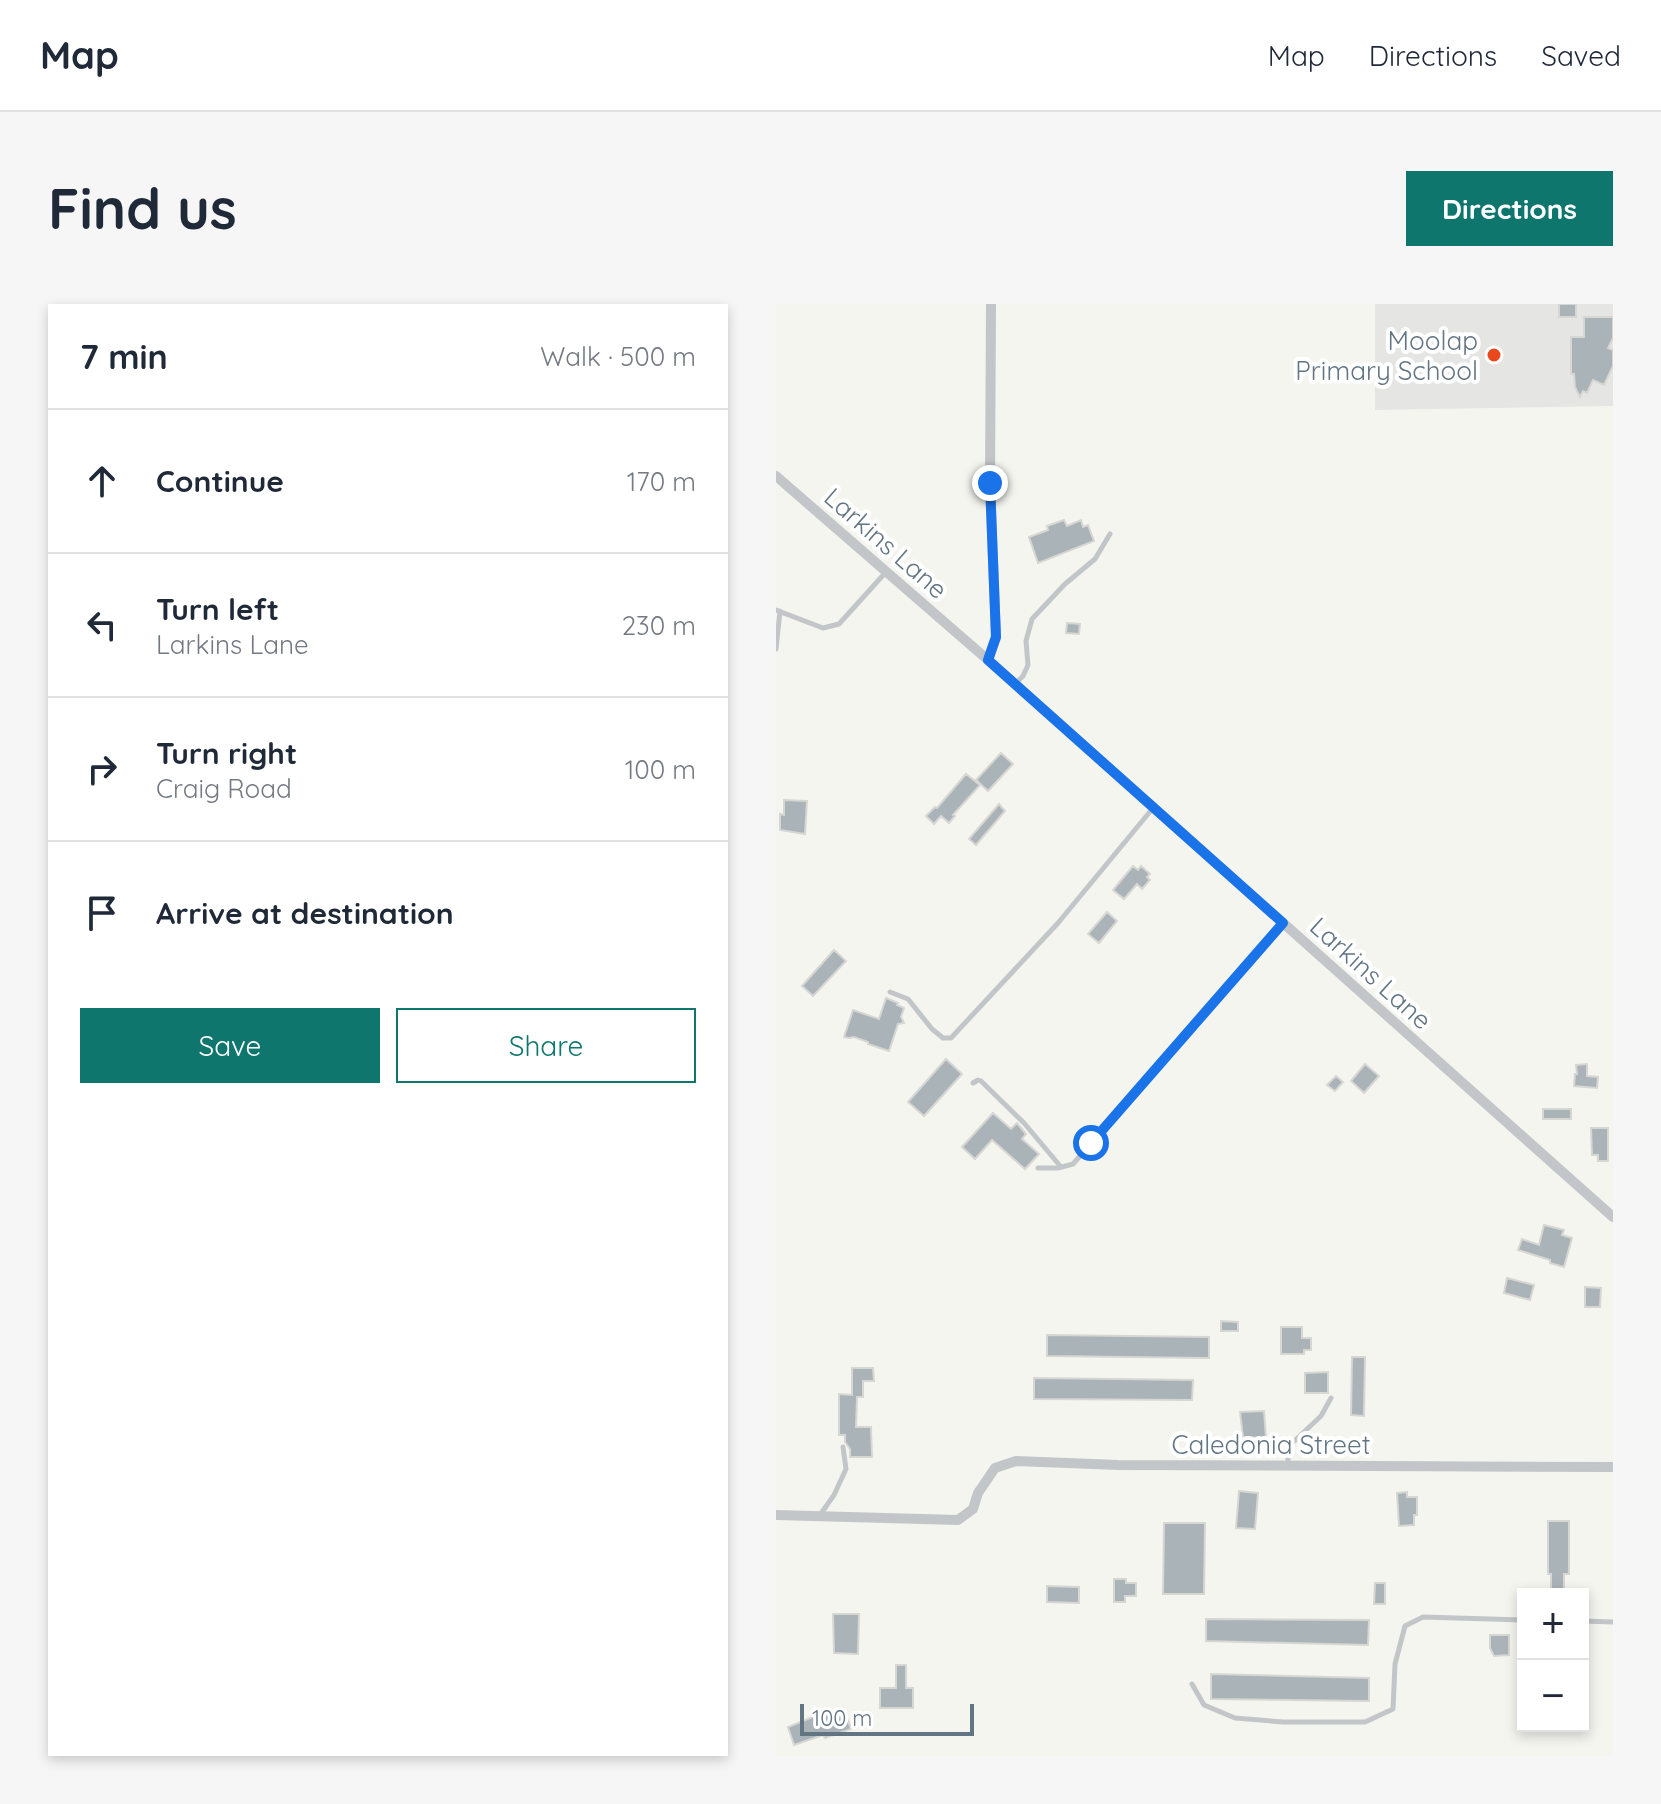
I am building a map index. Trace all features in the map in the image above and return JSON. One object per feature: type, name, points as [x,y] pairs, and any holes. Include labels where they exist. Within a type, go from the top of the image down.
[{"type":"street","points":[[988,660],[996,637],[990,483],[991,304]]},
{"type":"street","name":"Larkins Lane","points":[[776,476],[988,660],[1613,1217]]},
{"type":"street","name":"Caledonia Street","points":[[820,1515],[958,1520],[973,1509],[978,1493],[995,1468],[1016,1461],[1118,1465],[1613,1467]]},
{"type":"street","points":[[776,1515],[820,1515]]},
{"type":"lane","points":[[1015,684],[1028,665],[1026,641],[1032,619],[1065,584],[1095,559],[1110,534]]},
{"type":"lane","points":[[776,649],[778,611],[823,628],[839,624],[886,572]]},
{"type":"lane","points":[[890,992],[908,999],[932,1029],[943,1038],[951,1038],[1058,923],[1153,808]]},
{"type":"lane","points":[[1038,1168],[1073,1164],[1283,923]]},
{"type":"lane","points":[[973,1083],[981,1081],[1024,1123],[1061,1167]]},
{"type":"lane","points":[[1288,1466],[1288,1447],[1321,1416],[1331,1398]]},
{"type":"lane","points":[[820,1515],[846,1469],[843,1447]]},
{"type":"lane","points":[[1192,1684],[1204,1705],[1235,1718],[1283,1722],[1365,1722],[1393,1709],[1395,1664],[1405,1626],[1423,1617],[1517,1620]]},
{"type":"lane","points":[[1589,1621],[1613,1622]]},
{"type":"shaded area","name":"Moolap Primary School","points":[[1375,304],[1613,304],[1613,406],[1375,410]]},
{"type":"building","points":[[1559,304],[1576,304],[1576,317],[1559,317]]},
{"type":"building","points":[[1584,317],[1613,317],[1613,338],[1608,348],[1613,350],[1613,366],[1604,385],[1593,380],[1587,393],[1583,391],[1580,397],[1574,374],[1571,374],[1571,337],[1584,337]]},
{"type":"building","points":[[1064,520],[1067,526],[1081,520],[1083,527],[1088,525],[1094,541],[1038,563],[1029,537]]},
{"type":"building","points":[[1067,623],[1080,624],[1079,634],[1066,633]]},
{"type":"building","points":[[1001,753],[1013,764],[988,791],[976,780]]},
{"type":"building","points":[[966,774],[980,785],[949,823],[941,816],[934,824],[926,816],[937,808]]},
{"type":"building","points":[[784,800],[807,801],[805,834],[780,830]]},
{"type":"building","points":[[999,804],[1005,811],[976,845],[969,839]]},
{"type":"building","points":[[1133,866],[1138,870],[1141,866],[1150,874],[1147,877],[1150,880],[1142,889],[1137,884],[1124,899],[1113,890]]},
{"type":"building","points":[[1107,912],[1117,921],[1099,943],[1088,934]]},
{"type":"building","points":[[834,950],[846,961],[813,996],[802,986]]},
{"type":"building","points":[[886,998],[904,1008],[901,1017],[904,1023],[898,1024],[889,1051],[854,1037],[844,1037],[853,1010],[879,1019]]},
{"type":"building","points":[[946,1059],[962,1074],[924,1116],[908,1102]]},
{"type":"building","points":[[1365,1064],[1379,1076],[1364,1093],[1351,1081]]},
{"type":"building","points":[[1587,1064],[1587,1076],[1598,1077],[1597,1088],[1574,1086],[1576,1065]]},
{"type":"building","points":[[1336,1076],[1343,1082],[1335,1091],[1327,1085]]},
{"type":"building","points":[[1543,1109],[1571,1109],[1571,1119],[1543,1119]]},
{"type":"building","points":[[993,1113],[1011,1129],[1017,1123],[1026,1134],[1022,1139],[1039,1154],[1025,1169],[992,1140],[975,1159],[962,1147]]},
{"type":"building","points":[[1591,1128],[1608,1128],[1608,1161],[1598,1161],[1598,1155],[1592,1155]]},
{"type":"building","points":[[1544,1225],[1564,1230],[1562,1235],[1572,1238],[1564,1267],[1518,1250],[1522,1239],[1539,1245]]},
{"type":"building","points":[[1507,1278],[1534,1285],[1530,1300],[1504,1293]]},
{"type":"building","points":[[1585,1287],[1601,1288],[1600,1307],[1585,1307]]},
{"type":"building","points":[[1221,1321],[1238,1322],[1238,1331],[1221,1331]]},
{"type":"building","points":[[1281,1327],[1302,1327],[1302,1338],[1311,1338],[1311,1350],[1304,1350],[1304,1354],[1281,1354]]},
{"type":"building","points":[[1047,1335],[1209,1337],[1209,1358],[1047,1356]]},
{"type":"building","points":[[1352,1357],[1365,1357],[1364,1416],[1351,1415]]},
{"type":"building","points":[[852,1368],[873,1368],[874,1381],[863,1381],[863,1397],[857,1397],[856,1427],[871,1427],[872,1457],[850,1457],[845,1435],[839,1435],[839,1394],[852,1395]]},
{"type":"building","points":[[1328,1372],[1328,1393],[1305,1393],[1305,1373]]},
{"type":"building","points":[[1034,1378],[1193,1380],[1192,1400],[1034,1399]]},
{"type":"building","points":[[1264,1411],[1266,1438],[1243,1437],[1240,1412]]},
{"type":"building","points":[[1239,1491],[1258,1493],[1255,1529],[1236,1528]]},
{"type":"building","points":[[1407,1492],[1407,1497],[1417,1497],[1417,1515],[1414,1515],[1414,1525],[1399,1526],[1397,1493]]},
{"type":"building","points":[[1548,1521],[1569,1521],[1569,1574],[1564,1574],[1564,1588],[1551,1588],[1551,1574],[1548,1574]]},
{"type":"building","points":[[1164,1523],[1205,1523],[1204,1594],[1163,1594]]},
{"type":"building","points":[[1114,1579],[1136,1583],[1136,1596],[1125,1596],[1125,1602],[1114,1602]]},
{"type":"building","points":[[1375,1583],[1385,1583],[1385,1604],[1374,1604]]},
{"type":"building","points":[[1047,1586],[1079,1587],[1079,1603],[1047,1602]]},
{"type":"building","points":[[833,1614],[859,1614],[858,1654],[834,1653]]},
{"type":"building","points":[[1206,1619],[1369,1620],[1368,1645],[1206,1641]]},
{"type":"building","points":[[1490,1635],[1509,1635],[1509,1655],[1494,1656],[1490,1648]]},
{"type":"building","points":[[896,1665],[906,1665],[906,1688],[913,1688],[913,1708],[880,1708],[880,1688],[896,1688]]},
{"type":"building","points":[[1211,1674],[1369,1678],[1369,1701],[1211,1699]]},
{"type":"building","points":[[834,1712],[836,1718],[846,1715],[851,1729],[794,1745],[788,1727],[820,1714]]},
{"type":"place","name":"Moolap Primary School","points":[[1494,355]]},
{"type":"route","points":[[990,483],[996,637],[988,660],[1283,923],[1091,1143]]}]
